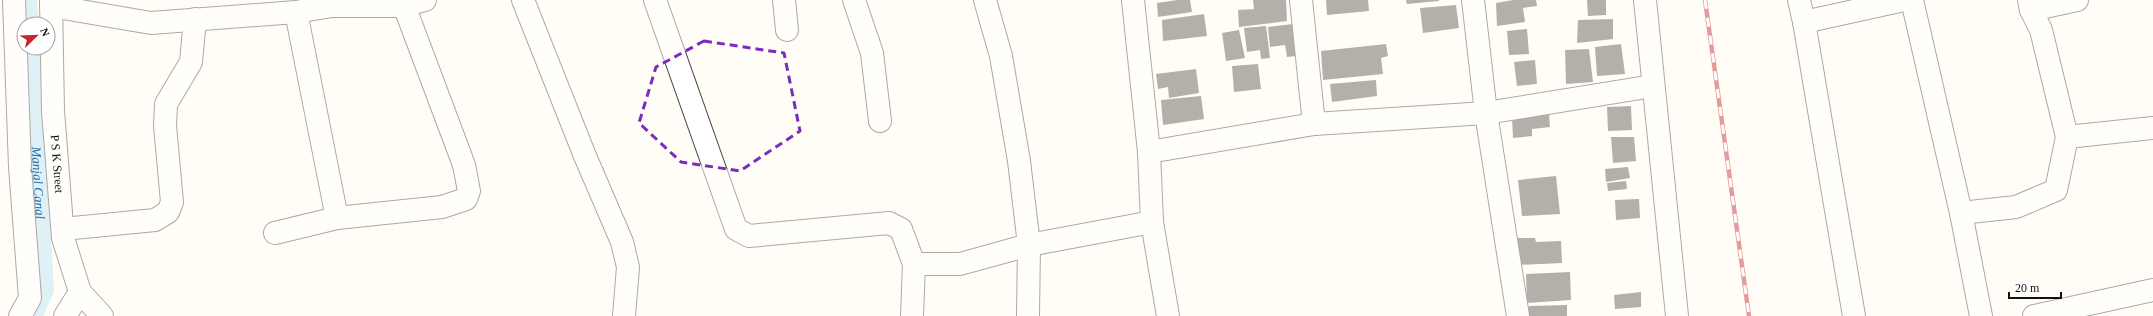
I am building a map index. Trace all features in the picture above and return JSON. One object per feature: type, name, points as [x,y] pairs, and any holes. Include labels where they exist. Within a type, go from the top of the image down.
[{"type":"street","points":[[14,0],[20,167],[30,298],[20,316]]},
{"type":"street","points":[[51,3],[151,23],[296,12],[332,6],[402,3],[426,0]]},
{"type":"street","points":[[523,0],[585,156],[622,242],[628,267],[624,316]]},
{"type":"street","points":[[654,0],[736,229],[749,236],[889,223],[901,229],[914,264],[912,316]]},
{"type":"street","points":[[784,0],[787,30]]},
{"type":"street","points":[[854,0],[872,53],[880,121]]},
{"type":"street","points":[[985,0],[1001,56],[1019,161],[1029,245],[1028,316]]},
{"type":"street","points":[[1133,0],[1149,152],[1152,222],[1163,315]]},
{"type":"street","points":[[1301,0],[1314,124]]},
{"type":"street","points":[[1473,0],[1486,112],[1518,316]]},
{"type":"street","points":[[1645,0],[1677,316]]},
{"type":"street","points":[[1799,0],[1854,316]]},
{"type":"street","points":[[1804,22],[1904,0]]},
{"type":"street","points":[[1912,0],[1961,213],[1981,316]]},
{"type":"street","points":[[1961,213],[2016,207],[2056,190],[2067,137],[2041,30],[2030,5],[2077,0]]},
{"type":"street","name":"P S K Street","points":[[51,3],[53,111],[63,238],[80,292],[102,316]]},
{"type":"street","points":[[275,233],[337,218],[442,207],[466,199],[469,191],[464,165],[402,3]]},
{"type":"street","points":[[296,12],[337,218]]},
{"type":"street","points":[[63,229],[155,220],[168,212],[172,202],[165,126],[166,104],[192,62],[195,19]]},
{"type":"street","points":[[1149,152],[1314,124],[1486,112],[1653,86]]},
{"type":"street","points":[[2067,137],[2153,128]]},
{"type":"street","points":[[914,264],[960,264],[1029,245],[1152,222]]},
{"type":"street","points":[[2034,316],[2153,290]]},
{"type":"street","points":[[64,316],[80,292]]},
{"type":"highlighted area","points":[[704,41],[784,53],[800,131],[740,171],[681,162],[639,123],[656,67]]},
{"type":"building","points":[[1190,0],[1192,12],[1158,17],[1157,3]]},
{"type":"building","points":[[1253,0],[1286,0],[1287,21],[1239,27],[1238,10],[1254,9]]},
{"type":"building","points":[[1326,0],[1368,0],[1369,11],[1327,15]]},
{"type":"building","points":[[1406,0],[1439,0],[1439,1],[1407,4]]},
{"type":"building","points":[[1513,0],[1536,0],[1537,6],[1523,8],[1525,22],[1497,26],[1496,3]]},
{"type":"building","points":[[1587,0],[1606,0],[1606,15],[1588,16]]},
{"type":"building","points":[[1456,5],[1459,28],[1423,33],[1420,8]]},
{"type":"building","points":[[1204,14],[1207,36],[1163,41],[1162,20]]},
{"type":"building","points":[[1613,19],[1613,39],[1577,43],[1578,20]]},
{"type":"building","points":[[1293,24],[1296,56],[1287,57],[1285,45],[1270,47],[1268,27]]},
{"type":"building","points":[[1266,26],[1270,58],[1261,59],[1260,50],[1247,52],[1244,28]]},
{"type":"building","points":[[1527,29],[1529,54],[1509,55],[1507,31]]},
{"type":"building","points":[[1239,30],[1245,58],[1226,61],[1222,33]]},
{"type":"building","points":[[1386,44],[1388,56],[1381,58],[1383,74],[1323,80],[1321,51]]},
{"type":"building","points":[[1621,44],[1625,74],[1597,76],[1595,47]]},
{"type":"building","points":[[1589,49],[1593,82],[1566,84],[1565,50]]},
{"type":"building","points":[[1535,60],[1537,84],[1517,86],[1514,62]]},
{"type":"building","points":[[1258,64],[1261,89],[1234,92],[1232,66]]},
{"type":"building","points":[[1196,69],[1199,93],[1169,98],[1168,87],[1158,89],[1156,74]]},
{"type":"building","points":[[1376,80],[1377,96],[1332,102],[1330,84]]},
{"type":"building","points":[[1201,96],[1204,119],[1163,125],[1161,100]]},
{"type":"building","points":[[1631,106],[1632,130],[1608,131],[1607,107]]},
{"type":"building","points":[[1549,114],[1550,127],[1532,129],[1532,136],[1513,138],[1512,118]]},
{"type":"building","points":[[1611,137],[1634,137],[1636,161],[1613,163]]},
{"type":"building","points":[[1628,167],[1630,178],[1606,182],[1605,169]]},
{"type":"building","points":[[1556,176],[1560,214],[1522,216],[1518,180]]},
{"type":"building","points":[[1626,181],[1627,189],[1608,191],[1607,183]]},
{"type":"building","points":[[1639,199],[1640,218],[1616,220],[1615,200]]},
{"type":"building","points":[[1516,238],[1535,238],[1536,242],[1561,241],[1562,263],[1516,265]]},
{"type":"building","points":[[1570,272],[1571,300],[1527,303],[1526,274]]},
{"type":"building","points":[[1641,292],[1641,307],[1615,309],[1614,295]]},
{"type":"building","points":[[1567,305],[1567,316],[1529,316],[1529,306]]},
{"type":"waterway","name":"Manjal Canal","points":[[28,0],[29,16]]},
{"type":"waterway","name":"Manjal Canal","points":[[31,56],[45,290],[33,316]]},
{"type":"railway","points":[[1705,0],[1749,316]]}]
